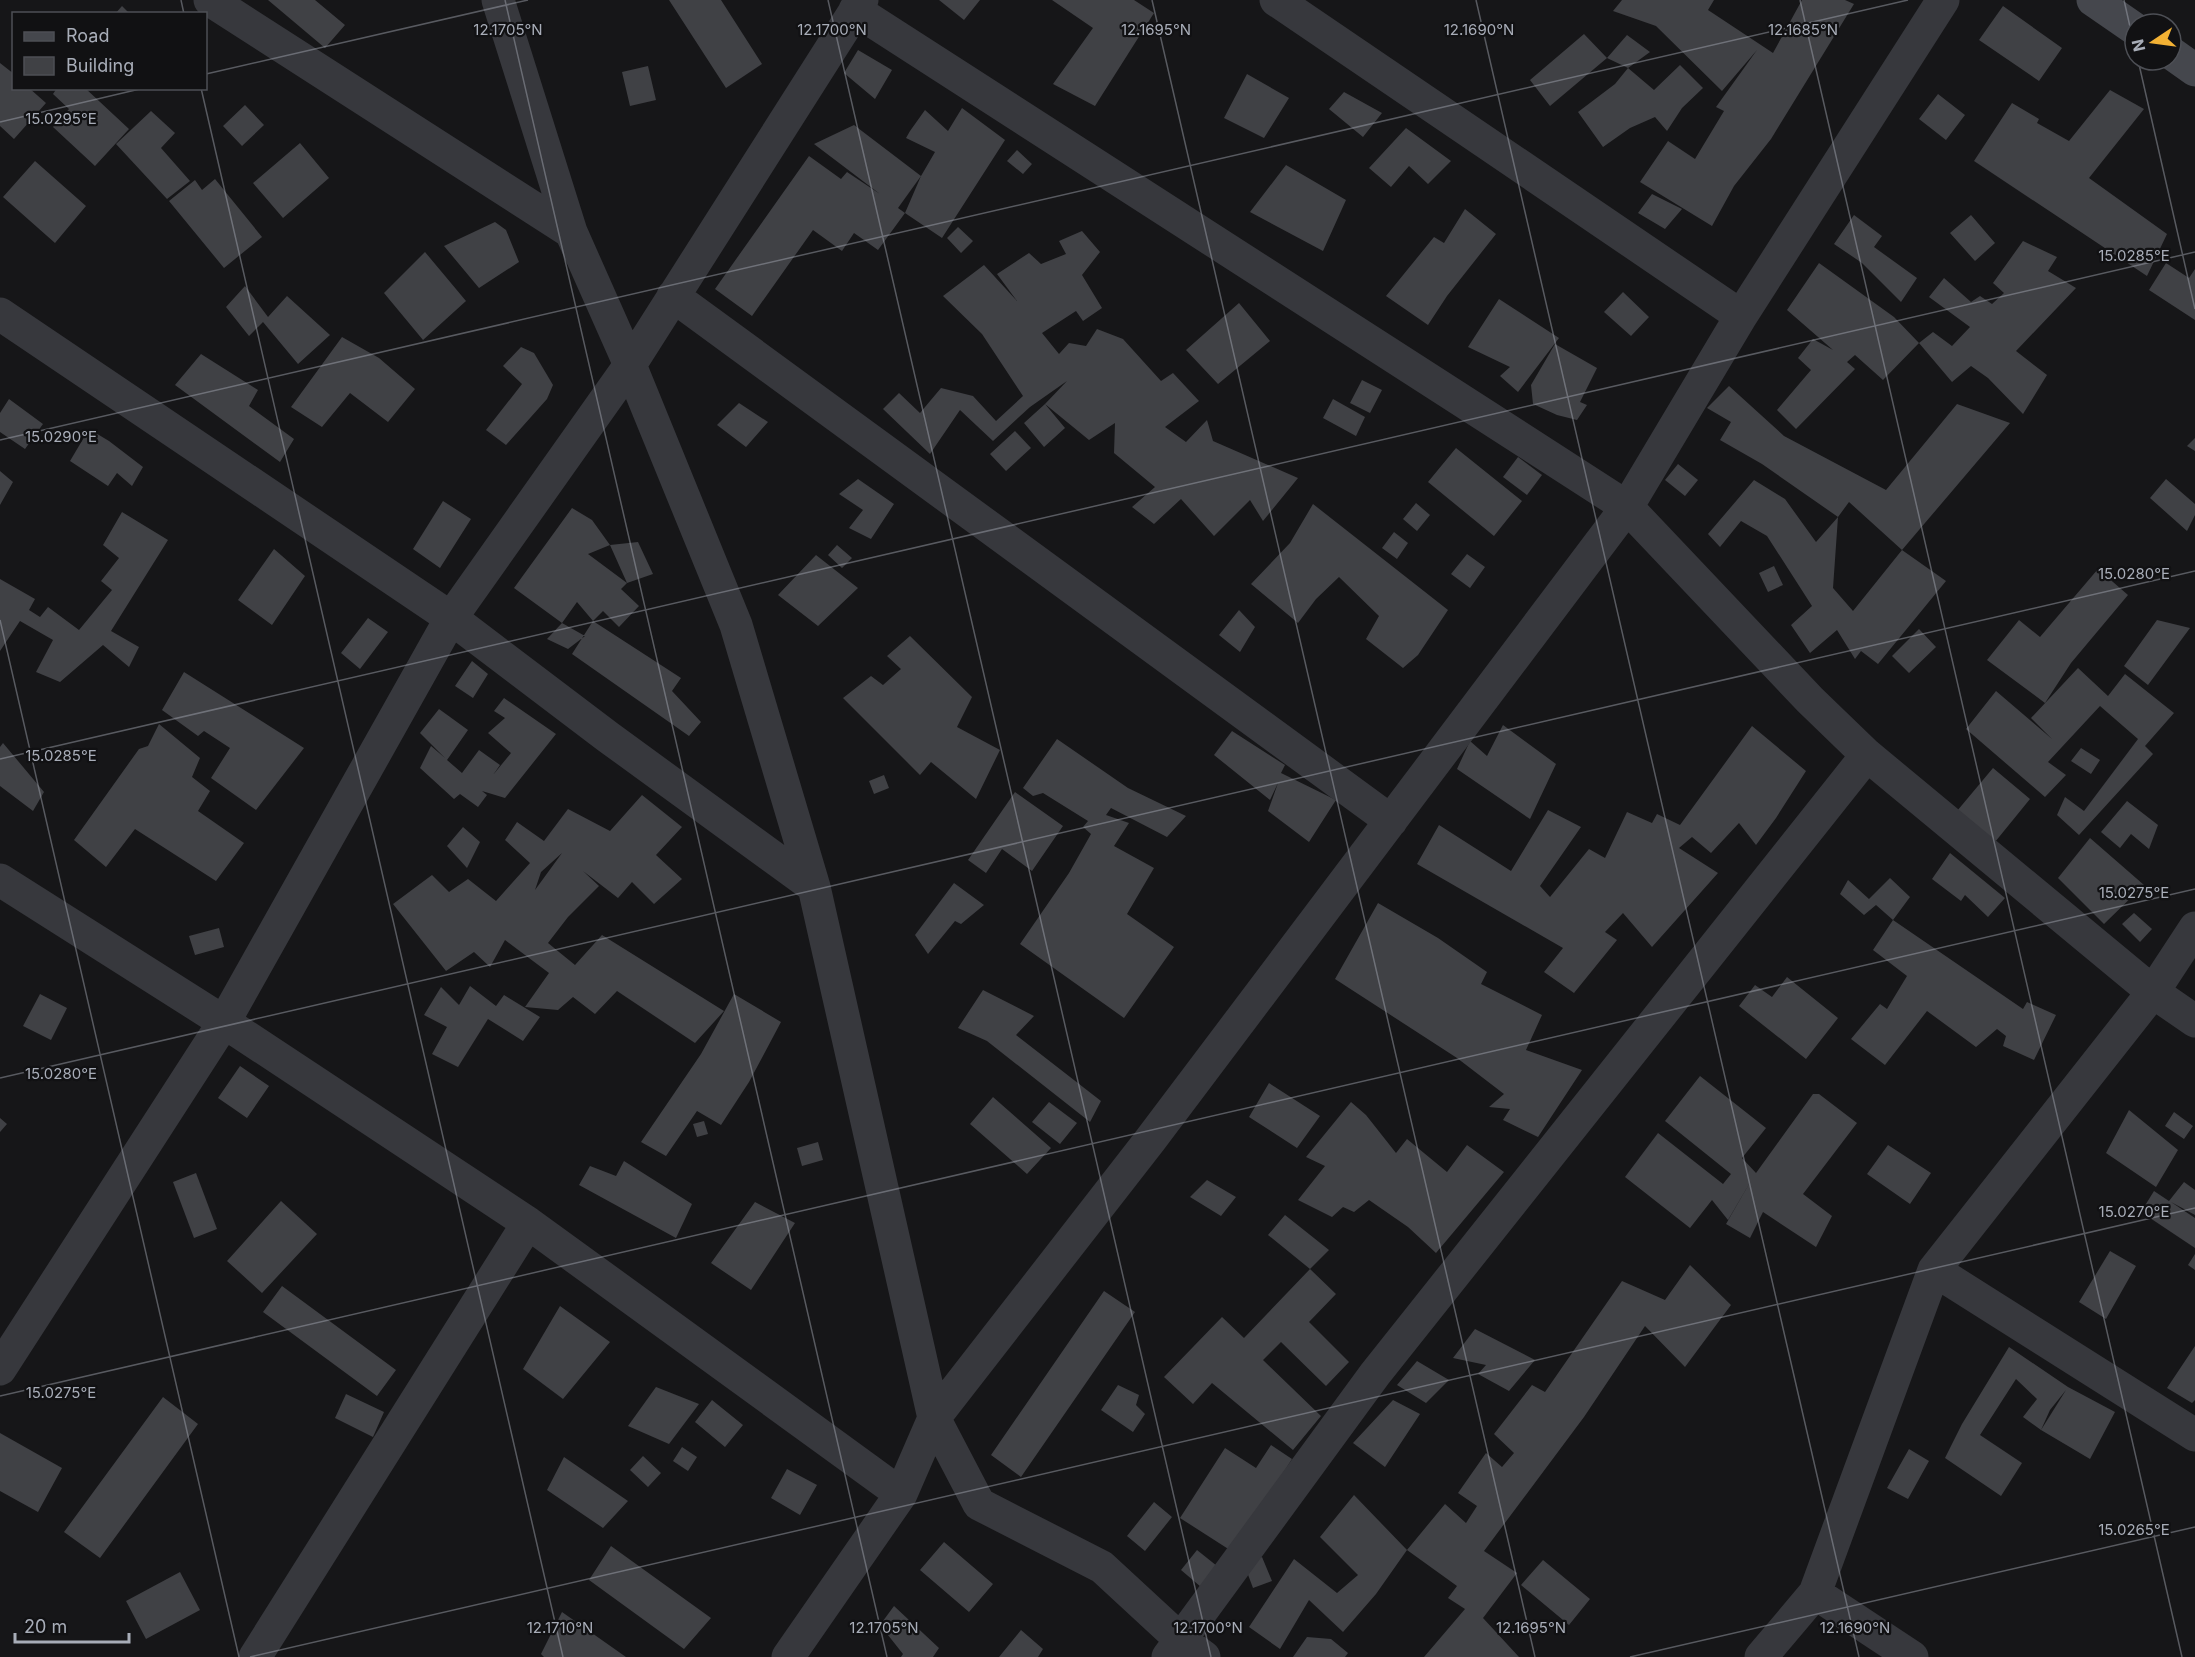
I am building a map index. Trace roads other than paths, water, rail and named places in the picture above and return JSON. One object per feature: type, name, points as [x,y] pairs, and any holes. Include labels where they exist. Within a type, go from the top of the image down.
[{"type":"street","points":[[210,0],[571,232]]},
{"type":"street","points":[[498,0],[571,232],[630,365],[736,626],[814,887],[934,1418],[979,1504],[1102,1567],[1184,1651],[1375,1374],[1867,755]]},
{"type":"street","points":[[1276,0],[1741,316]]},
{"type":"street","points":[[788,1657],[901,1494],[934,1418],[1151,1139],[1627,507],[1741,316],[1943,0]]},
{"type":"street","points":[[2093,0],[2123,21]]},
{"type":"street","points":[[0,1369],[224,1022],[451,618],[630,365],[859,5],[1627,507],[1810,700],[1867,755],[2153,992],[2195,1022]]},
{"type":"street","points":[[673,296],[1391,821]]},
{"type":"street","points":[[0,314],[451,618],[608,737],[814,887]]},
{"type":"street","points":[[0,880],[224,1022],[528,1223],[901,1494]]},
{"type":"street","points":[[1761,1657],[1815,1593],[1934,1270],[2153,992],[2195,928]]},
{"type":"street","points":[[255,1657],[528,1223]]},
{"type":"street","points":[[1934,1270],[2195,1435]]},
{"type":"street","points":[[1815,1593],[1912,1657]]}]
